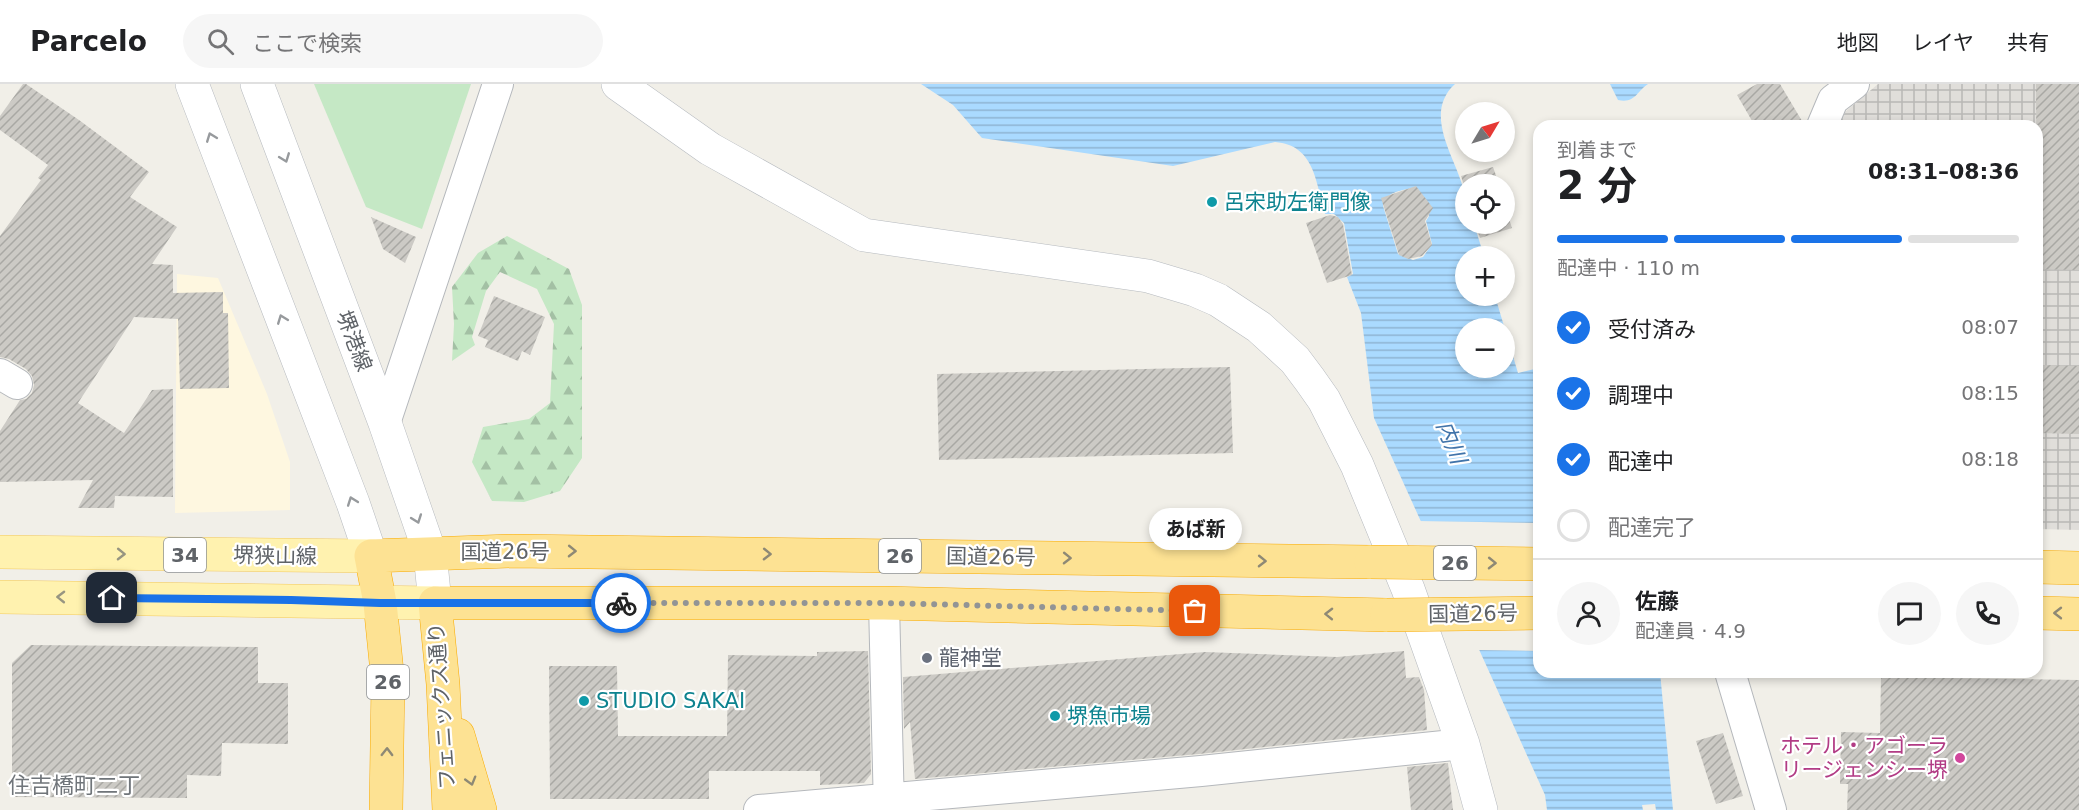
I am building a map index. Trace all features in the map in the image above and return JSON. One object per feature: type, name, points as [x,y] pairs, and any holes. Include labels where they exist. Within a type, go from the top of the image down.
[{"type":"highway","name":"国道26号","points":[[371,556],[513,551],[1533,564]]},
{"type":"highway","name":"26","points":[[371,556],[380,603],[388,682],[386,810]]},
{"type":"highway","points":[[2043,567],[2079,568]]},
{"type":"highway","name":"国道26号","points":[[435,603],[884,603],[1387,615],[1533,613]]},
{"type":"highway","name":"フェニックス通り","points":[[435,603],[443,684],[449,810]]},
{"type":"highway","points":[[2043,613],[2079,614]]},
{"type":"highway","points":[[443,684],[480,810]]},
{"type":"main road","name":"堺狭山線","points":[[0,552],[371,556]]},
{"type":"main road","name":"堺狭山線","points":[[0,597],[435,603]]},
{"type":"street","points":[[192,84],[353,503],[371,556]]},
{"type":"street","name":"堺港線","points":[[257,84],[385,423],[430,553],[435,603]]},
{"type":"street","points":[[385,423],[498,84]]},
{"type":"street","points":[[618,84],[710,149],[864,236],[1148,276],[1195,290],[1218,300],[1259,327],[1284,349],[1310,380],[1324,400],[1357,465],[1408,589],[1463,744],[1481,810]]},
{"type":"street","points":[[1825,120],[1833,100],[1854,84]]},
{"type":"street","points":[[884,603],[889,805]]},
{"type":"street","points":[[1732,678],[1771,810]]},
{"type":"street","points":[[759,810],[889,805],[1463,744]]},
{"type":"shaded area","points":[[1878,84],[2079,84],[2079,530],[2043,529],[2043,120],[1842,120],[1845,112]]},
{"type":"shaded area","points":[[177,274],[218,278],[267,394],[290,462],[290,510],[175,513]]},
{"type":"green space","points":[[314,84],[471,84],[422,229],[366,207]]},
{"type":"green space","points":[[507,236],[569,269],[582,305],[582,458],[560,491],[524,502],[492,501],[472,462],[483,427],[529,419],[550,403],[554,324],[537,289],[500,272],[486,291],[472,337],[475,345],[452,361],[454,324],[452,287],[478,253]]},
{"type":"water","name":"内川","points":[[921,84],[1455,84],[1445,96],[1441,110],[1441,124],[1458,174],[1455,174],[1455,234],[1477,234],[1481,246],[1455,246],[1455,306],[1498,306],[1502,318],[1455,318],[1455,378],[1515,378],[1515,363],[1518,373],[1533,369],[1533,678],[1661,678],[1673,810],[1656,810],[1655,804],[1642,805],[1643,810],[1547,810],[1545,795],[1374,418],[1361,313],[1347,277],[1353,274],[1344,223],[1334,214],[1325,214],[1316,178],[1306,158],[1298,150],[1275,142],[1173,166],[982,138],[953,105]],"holes":[[[1418,189],[1423,196],[1429,216],[1426,221],[1432,244],[1423,257],[1413,260],[1398,254],[1383,206],[1384,201],[1398,191]]]},
{"type":"water","points":[[1610,84],[1648,84],[1632,99],[1624,101],[1618,100]]},
{"type":"pier","points":[[1418,521],[1533,523],[1533,651],[1476,650]]},
{"type":"building","points":[[23,84],[79,120],[149,172],[130,197],[177,227],[152,264],[173,265],[173,293],[223,292],[223,313],[228,313],[229,388],[180,389],[178,319],[134,317],[78,403],[124,433],[152,390],[173,389],[173,497],[115,496],[114,508],[78,508],[93,480],[0,482],[0,431],[20,400],[26,399],[32,393],[34,385],[32,376],[26,369],[9,359],[0,357],[0,236],[41,180],[38,178],[48,165],[0,130],[0,116]]},
{"type":"building","points":[[1757,84],[1780,84],[1801,120],[1752,120],[1737,95]]},
{"type":"building","points":[[2036,84],[2079,84],[2079,270],[2043,269],[2043,120],[2036,120]]},
{"type":"building","points":[[1493,167],[1495,174],[1468,174]]},
{"type":"building","points":[[1416,186],[1433,208],[1425,221],[1432,245],[1422,256],[1408,259],[1399,255],[1381,198]]},
{"type":"building","points":[[1330,215],[1338,217],[1343,224],[1352,275],[1327,283],[1306,223]]},
{"type":"building","points":[[371,217],[416,237],[405,263],[383,249]]},
{"type":"building","points":[[1479,234],[1493,234],[1480,238]]},
{"type":"building","points":[[494,296],[545,317],[530,355],[522,351],[518,361],[485,347],[488,340],[478,336]]},
{"type":"building","points":[[2043,365],[2079,366],[2079,434],[2043,433]]},
{"type":"building","points":[[1230,367],[1233,453],[939,460],[937,374]]},
{"type":"building","points":[[31,645],[258,647],[258,683],[288,683],[288,744],[222,743],[221,776],[187,775],[187,798],[12,797],[12,663]]},
{"type":"building","points":[[868,651],[871,774],[864,783],[820,785],[820,771],[709,771],[709,799],[550,799],[549,666],[617,666],[618,736],[727,736],[728,655],[817,656],[817,652]]},
{"type":"building","name":"堺魚市場","points":[[1404,651],[1406,678],[1419,677],[1424,690],[1427,730],[1199,754],[915,779],[910,722],[904,729],[903,677],[1205,652],[1337,657]]},
{"type":"building","name":"ホテル・アゴーラ リージェンシー堺","points":[[1881,678],[2079,680],[2079,810],[1847,810],[1848,784],[1840,784],[1841,732],[1880,733]]},
{"type":"building","points":[[1723,733],[1743,796],[1716,804],[1696,741]]},
{"type":"building","points":[[1448,763],[1453,810],[1411,810],[1407,767]]},
{"type":"way so far","points":[[621,603],[884,603],[1195,611]]},
{"type":"place","name":"呂宋助左衛門像","points":[[1212,202]]},
{"type":"place","name":"あば新","points":[[1195,611]]},
{"type":"place","name":"龍神堂","points":[[927,658]]},
{"type":"place","name":"STUDIO SAKAI","points":[[584,701]]},
{"type":"place","name":"堺魚市場","points":[[1055,716]]},
{"type":"place","name":"ホテル・アゴーラ リージェンシー堺","points":[[1960,758]]},
{"type":"district","name":"住吉橋町二丁","points":[[74,785]]},
{"type":"route","points":[[112,598],[380,603],[621,603]]}]
